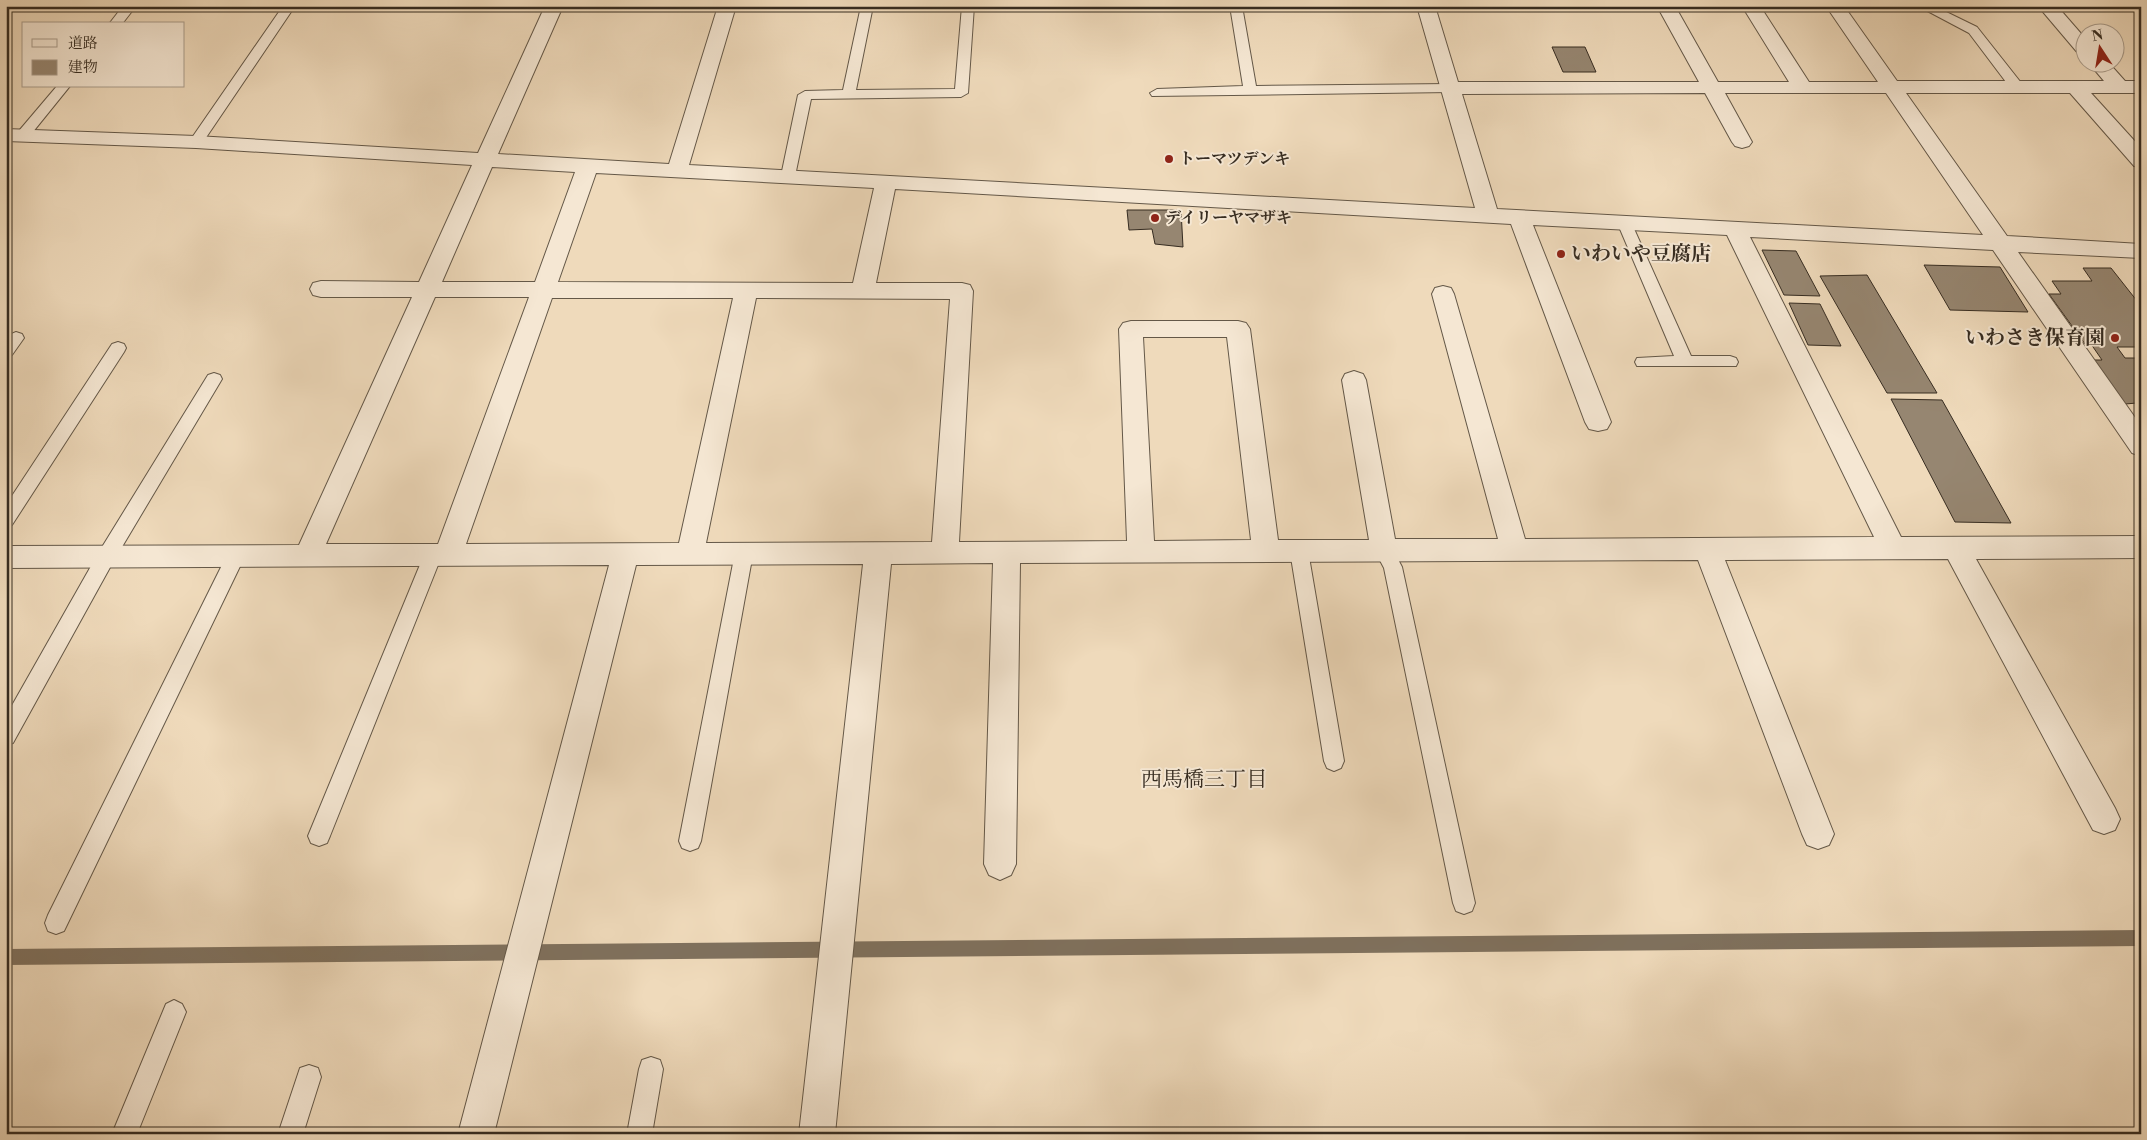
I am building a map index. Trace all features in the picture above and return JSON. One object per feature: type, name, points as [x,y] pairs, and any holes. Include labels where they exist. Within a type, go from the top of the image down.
[{"type":"street","points":[[307,556],[554,6]]},
{"type":"street","points":[[677,171],[727,6]]},
{"type":"street","points":[[1426,6],[1488,214]]},
{"type":"street","points":[[1666,6],[1742,142]]},
{"type":"street","points":[[1751,6],[1804,88]]},
{"type":"street","points":[[1835,6],[2141,446]]},
{"type":"street","points":[[2047,6],[2074,37]]},
{"type":"street","points":[[2106,72],[2120,87]]},
{"type":"street","points":[[2075,87],[2141,161]]},
{"type":"street","points":[[1451,88],[2141,88]]},
{"type":"street","points":[[14,135],[196,142],[677,171],[1734,227],[2141,251]]},
{"type":"street","points":[[440,555],[544,289],[588,166]]},
{"type":"street","points":[[863,291],[886,182]]},
{"type":"street","points":[[1518,216],[1598,422]]},
{"type":"street","points":[[1734,227],[1893,548]]},
{"type":"street","points":[[321,289],[962,291],[945,553]]},
{"type":"street","points":[[690,554],[746,290]]},
{"type":"street","points":[[1444,294],[1515,550]]},
{"type":"street","points":[[1141,552],[1131,329],[1238,329],[1266,551]]},
{"type":"street","points":[[1354,380],[1384,551]]},
{"type":"street","points":[[6,557],[2141,547]]},
{"type":"street","points":[[1956,548],[2104,819]]},
{"type":"street","points":[[1707,549],[1818,834]]},
{"type":"street","points":[[1000,864],[1007,552]]},
{"type":"street","points":[[817,1134],[878,553]]},
{"type":"street","points":[[476,1134],[625,555]]},
{"type":"lane","points":[[117,22],[130,6]]},
{"type":"lane","points":[[196,142],[289,6]]},
{"type":"lane","points":[[849,93],[867,6]]},
{"type":"lane","points":[[788,176],[805,94],[961,93],[968,6]]},
{"type":"lane","points":[[1236,6],[1250,90]]},
{"type":"lane","points":[[1924,6],[1973,30],[2017,87]]},
{"type":"lane","points":[[14,135],[62,88]]},
{"type":"lane","points":[[1157,93],[1451,88]]},
{"type":"lane","points":[[1624,222],[1686,362]]},
{"type":"lane","points":[[6,520],[118,348]]},
{"type":"lane","points":[[1643,362],[1730,362]]},
{"type":"lane","points":[[6,736],[106,557],[214,379]]},
{"type":"lane","points":[[1299,551],[1334,762]]},
{"type":"lane","points":[[1384,551],[1393,567],[1464,903]]},
{"type":"lane","points":[[690,841],[744,553]]},
{"type":"lane","points":[[319,836],[440,555]]},
{"type":"lane","points":[[56,923],[236,556]]},
{"type":"lane","points":[[124,1134],[174,1012]]},
{"type":"lane","points":[[639,1134],[651,1069]]},
{"type":"lane","points":[[290,1134],[309,1077]]},
{"type":"building","points":[[1552,47],[1585,47],[1596,72],[1563,72]]},
{"type":"building","points":[[1127,210],[1181,210],[1183,247],[1155,244],[1152,229],[1129,230]]},
{"type":"building","points":[[1762,250],[1796,251],[1820,296],[1784,295]]},
{"type":"building","points":[[1924,265],[2000,267],[2028,312],[1950,310]]},
{"type":"building","points":[[2083,268],[2111,268],[2141,306],[2141,347],[2117,347],[2125,358],[2141,358],[2141,408],[2137,403],[2125,404],[2093,360],[2102,360],[2091,344],[2085,344],[2049,294],[2061,294],[2052,281],[2092,281]]},
{"type":"building","points":[[1867,275],[1937,393],[1887,393],[1820,276]]},
{"type":"building","points":[[1789,303],[1820,304],[1841,346],[1808,345]]},
{"type":"building","points":[[1891,399],[1942,400],[2011,523],[1955,522]]},
{"type":"waterway","points":[[6,957],[2141,938]]},
{"type":"place","name":"トーマツデンキ","points":[[1169,159]]},
{"type":"place","name":"デイリーヤマザキ","points":[[1155,218]]},
{"type":"place","name":"いわいや豆腐店","points":[[1561,254]]},
{"type":"place","name":"いわさき保育園","points":[[2115,338]]},
{"type":"district","name":"西馬橋三丁目","points":[[1204,780]]}]
